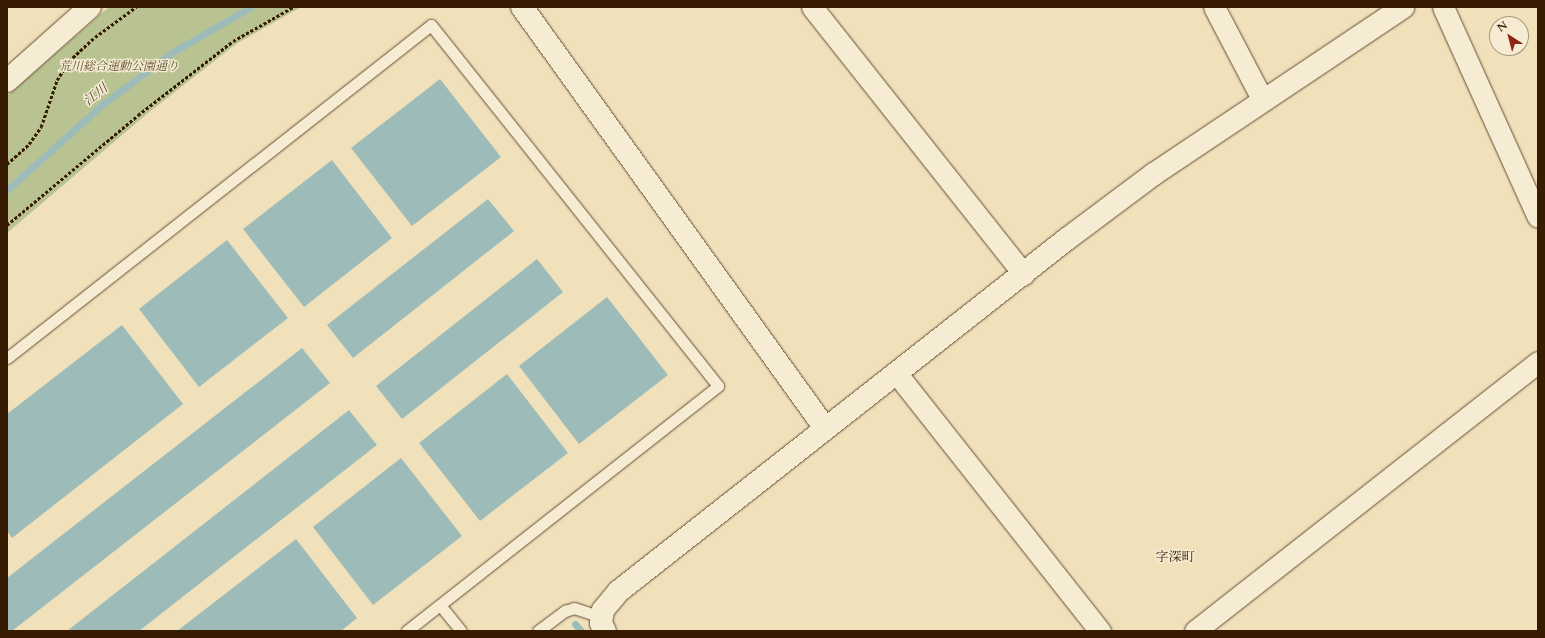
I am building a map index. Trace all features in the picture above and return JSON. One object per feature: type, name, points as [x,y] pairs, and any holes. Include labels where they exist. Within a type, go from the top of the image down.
[{"type":"street","points":[[7,81],[90,7]]},
{"type":"street","points":[[522,7],[825,428]]},
{"type":"street","points":[[812,7],[1024,274]]},
{"type":"street","points":[[1214,7],[1262,99]]},
{"type":"street","points":[[603,624],[607,603],[619,591],[825,428],[897,374],[1024,274],[1154,174],[1262,99],[1403,7]]},
{"type":"street","points":[[1443,7],[1538,217]]},
{"type":"street","points":[[1195,631],[1538,362]]},
{"type":"street","points":[[897,374],[1100,631]]},
{"type":"lane","points":[[7,358],[431,25],[718,386],[406,631]]},
{"type":"lane","points":[[440,604],[461,631]]},
{"type":"lane","points":[[538,631],[564,611],[574,608],[603,624]]},
{"type":"path","points":[[7,164],[29,144],[41,127],[57,80],[69,61],[95,37],[136,7]]},
{"type":"path","points":[[7,225],[138,115],[233,41],[293,7]]},
{"type":"green space","name":"荒川総合運動公園通り","points":[[109,7],[301,7],[236,44],[148,113],[7,233],[7,96]]},
{"type":"water","points":[[440,79],[501,157],[412,226],[351,148]]},
{"type":"water","points":[[332,160],[392,238],[304,307],[243,229]]},
{"type":"water","points":[[488,199],[514,231],[353,358],[327,325]]},
{"type":"water","points":[[227,240],[288,318],[199,387],[139,309]]},
{"type":"water","points":[[537,259],[563,292],[402,419],[376,386]]},
{"type":"water","points":[[607,297],[668,375],[579,444],[519,366]]},
{"type":"water","points":[[122,325],[183,404],[12,538],[7,531],[7,414]]},
{"type":"water","points":[[302,348],[330,383],[12,631],[7,631],[7,578]]},
{"type":"water","points":[[507,374],[568,453],[480,521],[419,443]]},
{"type":"water","points":[[349,410],[377,445],[139,631],[67,631]]},
{"type":"water","points":[[401,458],[462,536],[373,605],[313,527]]},
{"type":"water","points":[[296,539],[357,618],[341,631],[177,631]]},
{"type":"waterway","name":"江川","points":[[7,190],[103,104],[173,52],[251,7]]},
{"type":"waterway","points":[[575,624],[581,631]]},
{"type":"district","name":"字深町","points":[[1175,557]]}]
